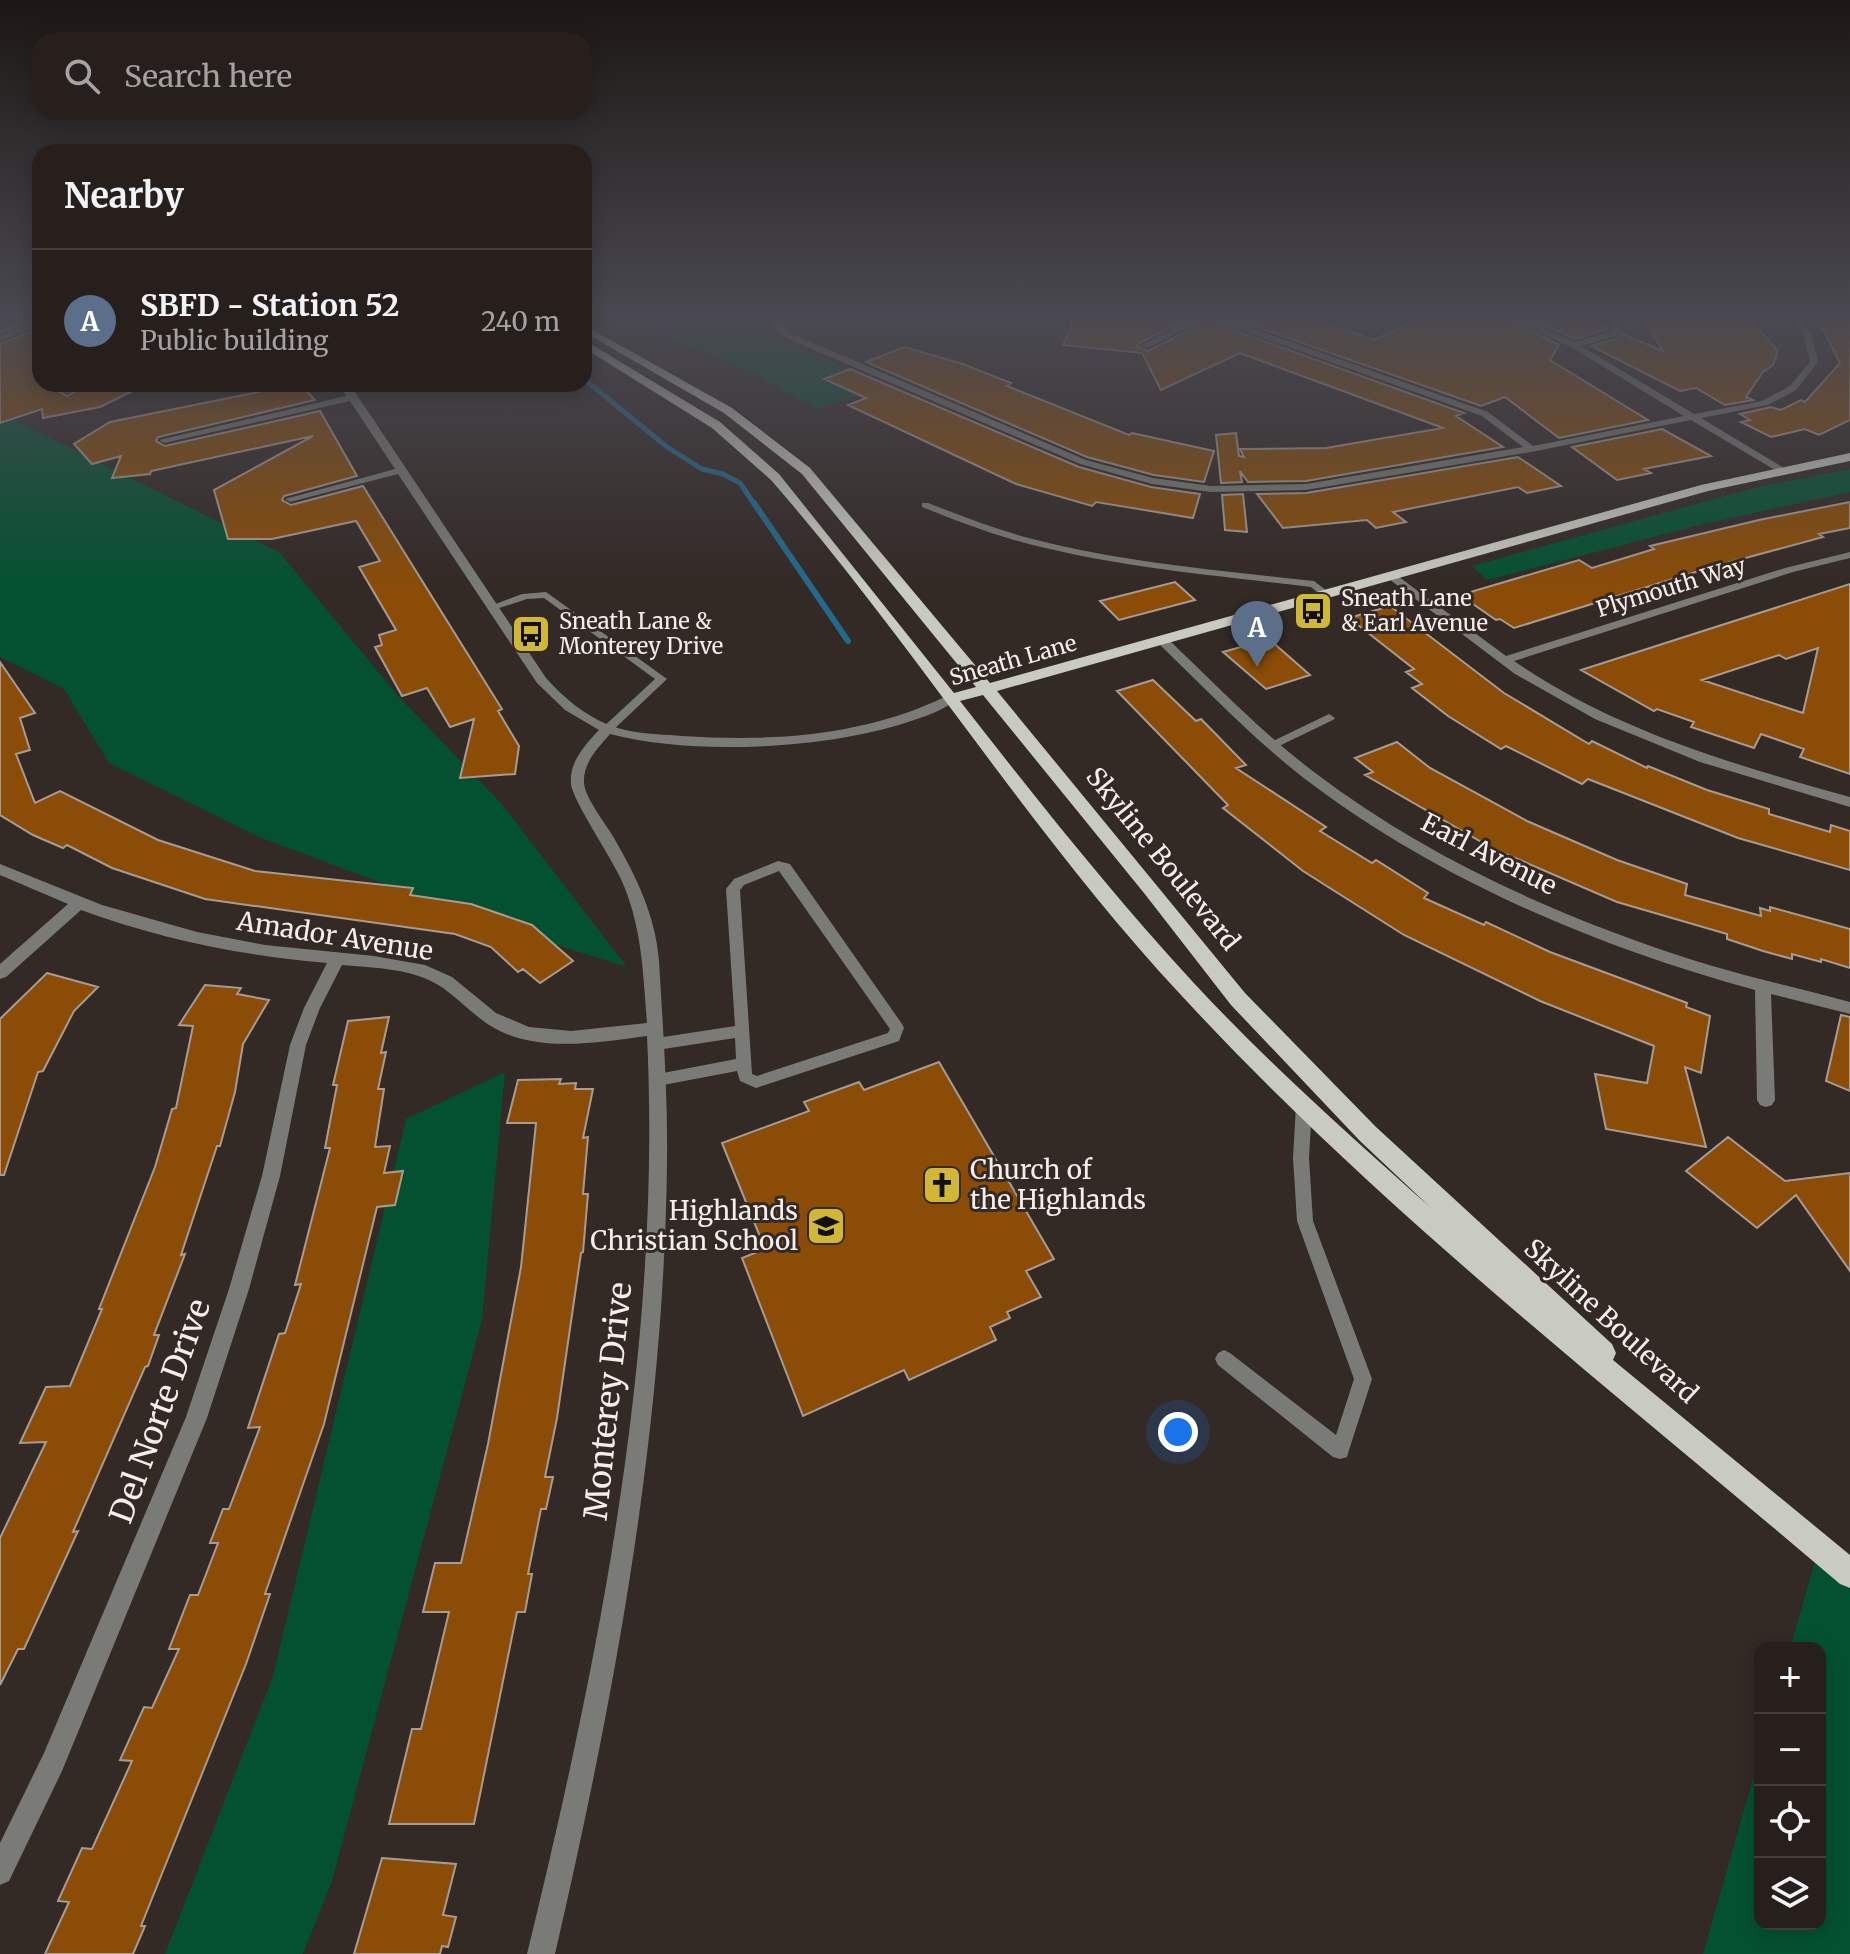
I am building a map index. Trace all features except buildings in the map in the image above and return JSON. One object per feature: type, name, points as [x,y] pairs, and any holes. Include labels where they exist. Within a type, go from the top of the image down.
[{"type":"main road","name":"Skyline Boulevard","points":[[689,406],[759,461],[804,511],[1144,941],[1210,1014],[1304,1106],[1511,1294],[1695,1441],[1850,1574]]},
{"type":"main road","name":"Skyline Boulevard","points":[[721,406],[790,456],[828,496],[1151,888],[1219,977],[1298,1065],[1695,1441]]},
{"type":"main road","name":"Sneath Lane","points":[[951,699],[1780,470],[1850,457]]},
{"type":"street","points":[[164,440],[313,406]]},
{"type":"street","name":"Sneath Lane","points":[[360,406],[558,700],[607,729],[687,741],[784,741],[879,725],[935,708],[951,699]]},
{"type":"street","points":[[953,406],[1083,462],[1152,481],[1211,489],[1306,487],[1531,449],[1749,406]]},
{"type":"street","points":[[1463,406],[1485,414],[1531,449]]},
{"type":"street","points":[[1676,406],[1780,470]]},
{"type":"street","points":[[290,499],[402,470]]},
{"type":"street","name":"Plymouth Way","points":[[1505,660],[1789,570],[1850,555]]},
{"type":"street","points":[[1391,576],[1505,660],[1573,704],[1665,746],[1750,775],[1850,802]]},
{"type":"street","name":"Earl Avenue","points":[[1162,640],[1273,744],[1363,812],[1481,880],[1637,946],[1763,986],[1850,1008]]},
{"type":"street","name":"Monterey Drive","points":[[541,1954],[597,1693],[630,1495],[648,1344],[657,1215],[658,1080],[648,937],[625,872],[578,789],[575,774],[583,758],[607,729]]},
{"type":"street","name":"Amador Avenue","points":[[0,869],[78,904],[206,940],[410,967],[441,976],[490,1017],[516,1031],[551,1037],[656,1036]]},
{"type":"street","points":[[0,973],[78,904]]},
{"type":"street","name":"Del Norte Drive","points":[[0,1872],[59,1748],[196,1418],[239,1289],[271,1176],[298,1045],[312,1008],[337,959]]},
{"type":"street","points":[[1763,986],[1766,1100]]},
{"type":"lane","points":[[925,505],[958,520],[1111,559],[1314,584],[1326,594]]},
{"type":"lane","points":[[493,607],[526,596],[546,595],[662,679],[607,729]]},
{"type":"lane","points":[[1273,744],[1329,718]]},
{"type":"lane","points":[[778,866],[785,867],[897,1028],[894,1037],[756,1082],[745,1077],[744,1064],[733,889],[739,882],[778,866]]},
{"type":"lane","points":[[656,1036],[742,1031]]},
{"type":"lane","points":[[658,1080],[744,1064]]},
{"type":"lane","points":[[1224,1359],[1340,1450],[1363,1379],[1305,1221],[1301,1158],[1304,1106]]},
{"type":"green space","points":[[0,413],[279,552],[399,697],[501,803],[627,967],[493,925],[259,837],[109,763],[64,689],[0,657]]},
{"type":"green space","points":[[1850,469],[1850,492],[1704,524],[1487,580],[1472,566],[1754,488]]},
{"type":"green space","points":[[505,1072],[482,1320],[332,1881],[303,1954],[165,1954],[273,1676],[406,1119]]},
{"type":"green space","points":[[1819,1547],[1850,1574],[1850,1954],[1703,1954],[1754,1775],[1754,1930],[1826,1930],[1826,1642],[1792,1642]]},
{"type":"waterway","points":[[617,406],[667,447],[702,469],[723,474],[740,483],[755,505]]},
{"type":"waterway","points":[[754,503],[848,641]]},
{"type":"place","name":"Sneath Lane & Earl Avenue","points":[[1313,611]]},
{"type":"place","name":"Sneath Lane & Monterey Drive","points":[[531,634]]},
{"type":"place","name":"SBFD - Station 52","points":[[1257,667]]},
{"type":"place","name":"Church of the Highlands","points":[[942,1185]]},
{"type":"place","name":"Highlands Christian School","points":[[826,1226]]}]
